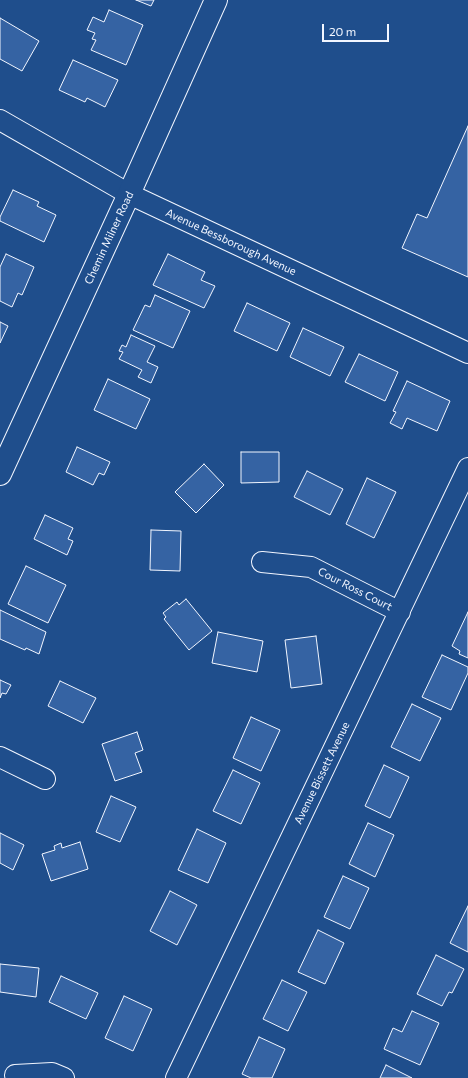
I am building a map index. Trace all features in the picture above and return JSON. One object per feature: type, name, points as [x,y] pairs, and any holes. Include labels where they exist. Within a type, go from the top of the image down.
[{"type":"street","name":"Chemin Milner Road","points":[[0,474],[129,194],[216,0]]},
{"type":"street","name":"Avenue Bessborough Avenue","points":[[0,120],[129,194],[468,353]]},
{"type":"street","name":"Avenue Bissett Avenue","points":[[176,1078],[468,468]]},
{"type":"street","name":"Cour Ross Court","points":[[262,562],[311,567],[400,612]]},
{"type":"street","points":[[0,757],[45,779]]},
{"type":"street","points":[[15,1075],[52,1073],[64,1078]]},
{"type":"building","points":[[136,0],[154,0],[151,6]]},
{"type":"building","points":[[109,10],[143,25],[126,65],[91,50],[96,40],[92,39],[95,33],[87,30],[93,17],[104,22]]},
{"type":"building","points":[[0,18],[39,41],[22,71],[0,59]]},
{"type":"building","points":[[73,60],[118,80],[105,107],[87,98],[85,102],[59,90]]},
{"type":"building","points":[[468,126],[468,277],[402,248],[417,214],[427,218]]},
{"type":"building","points":[[13,190],[39,202],[37,206],[56,215],[44,242],[0,221],[0,217]]},
{"type":"building","points":[[6,254],[34,267],[22,295],[18,293],[12,307],[0,301],[0,267]]},
{"type":"building","points":[[168,254],[205,272],[201,280],[215,286],[204,308],[153,285]]},
{"type":"building","points":[[155,295],[190,311],[173,348],[133,330],[145,305],[150,307]]},
{"type":"building","points":[[247,303],[290,323],[277,351],[234,331]]},
{"type":"building","points":[[0,322],[8,326],[0,343]]},
{"type":"building","points":[[303,328],[344,347],[330,376],[290,357]]},
{"type":"building","points":[[131,335],[155,346],[147,362],[158,367],[151,383],[138,377],[142,370],[119,359],[123,352],[119,351],[122,345],[126,347]]},
{"type":"building","points":[[359,354],[398,372],[385,401],[345,382]]},
{"type":"building","points":[[108,379],[150,399],[136,429],[94,410]]},
{"type":"building","points":[[407,381],[450,401],[437,431],[407,418],[402,429],[390,423],[396,412],[393,411]]},
{"type":"building","points":[[77,447],[110,462],[104,475],[99,473],[93,485],[66,472]]},
{"type":"building","points":[[241,452],[279,452],[279,482],[241,483]]},
{"type":"building","points":[[204,464],[224,485],[196,513],[175,492]]},
{"type":"building","points":[[307,471],[343,489],[330,515],[294,497]]},
{"type":"building","points":[[367,478],[396,492],[374,538],[346,524]]},
{"type":"building","points":[[45,515],[73,528],[68,539],[73,541],[67,555],[34,539]]},
{"type":"building","points":[[151,530],[181,531],[180,571],[150,570]]},
{"type":"building","points":[[26,566],[66,585],[48,623],[8,604]]},
{"type":"building","points":[[186,599],[212,631],[189,650],[164,619],[166,617],[163,613],[177,602],[179,605]]},
{"type":"building","points":[[0,610],[46,632],[39,654],[26,648],[25,650],[0,639]]},
{"type":"building","points":[[468,612],[468,658],[459,654],[460,651],[452,646]]},
{"type":"building","points":[[218,632],[263,641],[257,672],[212,663]]},
{"type":"building","points":[[316,636],[322,684],[291,688],[285,640]]},
{"type":"building","points":[[442,655],[468,667],[468,673],[451,710],[422,697]]},
{"type":"building","points":[[0,680],[11,685],[6,694],[2,693],[0,698]]},
{"type":"building","points":[[60,681],[96,698],[83,723],[48,706]]},
{"type":"building","points":[[412,704],[441,718],[420,761],[391,747]]},
{"type":"building","points":[[251,717],[280,730],[261,771],[233,758]]},
{"type":"building","points":[[137,732],[143,750],[135,753],[142,772],[115,781],[102,744]]},
{"type":"building","points":[[384,765],[409,777],[390,818],[365,806]]},
{"type":"building","points":[[233,770],[260,783],[241,824],[213,811]]},
{"type":"building","points":[[111,796],[136,807],[120,842],[96,832]]},
{"type":"building","points":[[368,823],[394,835],[375,877],[349,864]]},
{"type":"building","points":[[197,829],[226,843],[208,883],[178,870]]},
{"type":"building","points":[[0,833],[24,845],[13,870],[0,863]]},
{"type":"building","points":[[80,842],[88,869],[51,881],[42,854],[55,850],[54,846],[61,843],[62,848]]},
{"type":"building","points":[[343,876],[369,888],[350,929],[324,917]]},
{"type":"building","points":[[170,891],[197,905],[177,945],[150,931]]},
{"type":"building","points":[[468,906],[468,952],[450,943]]},
{"type":"building","points":[[318,930],[344,943],[325,984],[298,972]]},
{"type":"building","points":[[436,955],[464,969],[452,993],[449,992],[442,1006],[417,994]]},
{"type":"building","points":[[0,964],[39,968],[36,997],[0,992]]},
{"type":"building","points":[[61,976],[98,993],[86,1019],[49,1002]]},
{"type":"building","points":[[282,980],[307,992],[288,1031],[263,1019]]},
{"type":"building","points":[[124,996],[152,1009],[133,1051],[105,1038]]},
{"type":"building","points":[[412,1011],[439,1023],[420,1065],[384,1049],[393,1028],[402,1032]]},
{"type":"building","points":[[259,1037],[285,1049],[272,1078],[251,1078],[242,1074]]},
{"type":"building","points":[[386,1065],[412,1078],[380,1078]]}]
